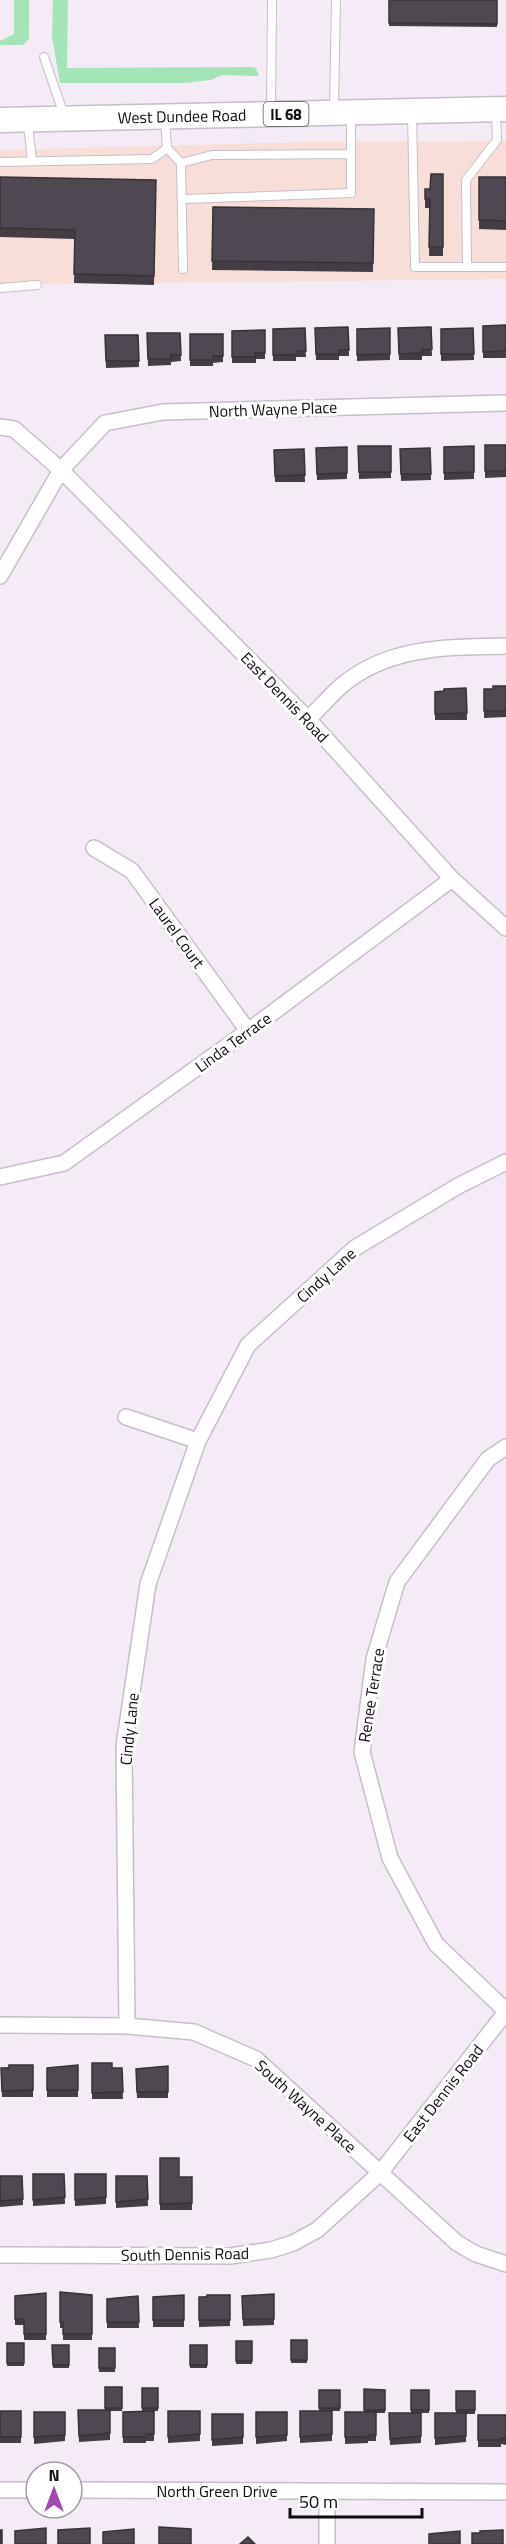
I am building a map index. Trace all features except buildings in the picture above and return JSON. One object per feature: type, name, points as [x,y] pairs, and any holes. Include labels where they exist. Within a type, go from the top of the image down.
[{"type":"main road","name":"West Dundee Road","points":[[0,120],[501,109]]},
{"type":"street","name":"North Wayne Place","points":[[0,576],[61,470],[105,423],[163,412],[506,402]]},
{"type":"street","name":"East Dennis Road","points":[[0,427],[14,429],[61,470],[308,720],[452,879],[506,928]]},
{"type":"street","points":[[308,720],[341,687],[358,674],[402,654],[416,650],[453,647],[506,646]]},
{"type":"street","name":"Laurel Court","points":[[94,848],[132,871],[248,1031]]},
{"type":"street","name":"Linda Terrace","points":[[0,1177],[64,1162],[248,1031],[452,879]]},
{"type":"street","name":"Cindy Lane","points":[[127,2026],[124,1746],[148,1584],[198,1441],[248,1345],[330,1270],[365,1242],[458,1186],[506,1162]]},
{"type":"street","points":[[126,1417],[198,1441]]},
{"type":"street","name":"Renee Terrace","points":[[506,1447],[488,1460],[397,1582],[374,1659],[362,1752],[390,1858],[436,1944],[506,2012]]},
{"type":"street","name":"East Dennis Road","points":[[380,2173],[506,2012]]},
{"type":"street","name":"South Wayne Place","points":[[0,2025],[127,2026],[194,2032],[256,2059],[457,2243],[476,2254],[506,2264]]},
{"type":"street","name":"South Dennis Road","points":[[0,2256],[230,2256],[254,2254],[282,2247],[307,2236],[380,2173]]},
{"type":"street","points":[[0,2490],[24,2490]]},
{"type":"street","name":"North Green Drive","points":[[84,2490],[506,2492]]},
{"type":"street","points":[[327,2492],[327,2544]]},
{"type":"lane","points":[[271,114],[272,0]]},
{"type":"lane","points":[[184,199],[351,193],[351,154],[342,113],[336,0]]},
{"type":"lane","points":[[44,57],[65,118]]},
{"type":"lane","points":[[467,267],[466,180],[497,140],[501,109]]},
{"type":"lane","points":[[412,111],[415,267],[506,267]]},
{"type":"lane","points":[[165,116],[167,148],[181,163],[184,199],[183,269]]},
{"type":"lane","points":[[28,119],[32,161]]},
{"type":"lane","points":[[0,162],[152,159],[167,148]]},
{"type":"lane","points":[[181,163],[212,155],[351,154]]},
{"type":"lane","points":[[0,288],[37,285]]},
{"type":"shaded area","points":[[506,141],[506,279],[0,285],[0,150],[305,142]]},
{"type":"green space","points":[[14,0],[29,0],[29,39],[23,45],[0,45],[0,41],[14,34]]},
{"type":"green space","points":[[53,0],[68,0],[67,68],[253,67],[256,68],[259,76],[222,75],[211,80],[184,83],[60,83],[52,37]]}]
